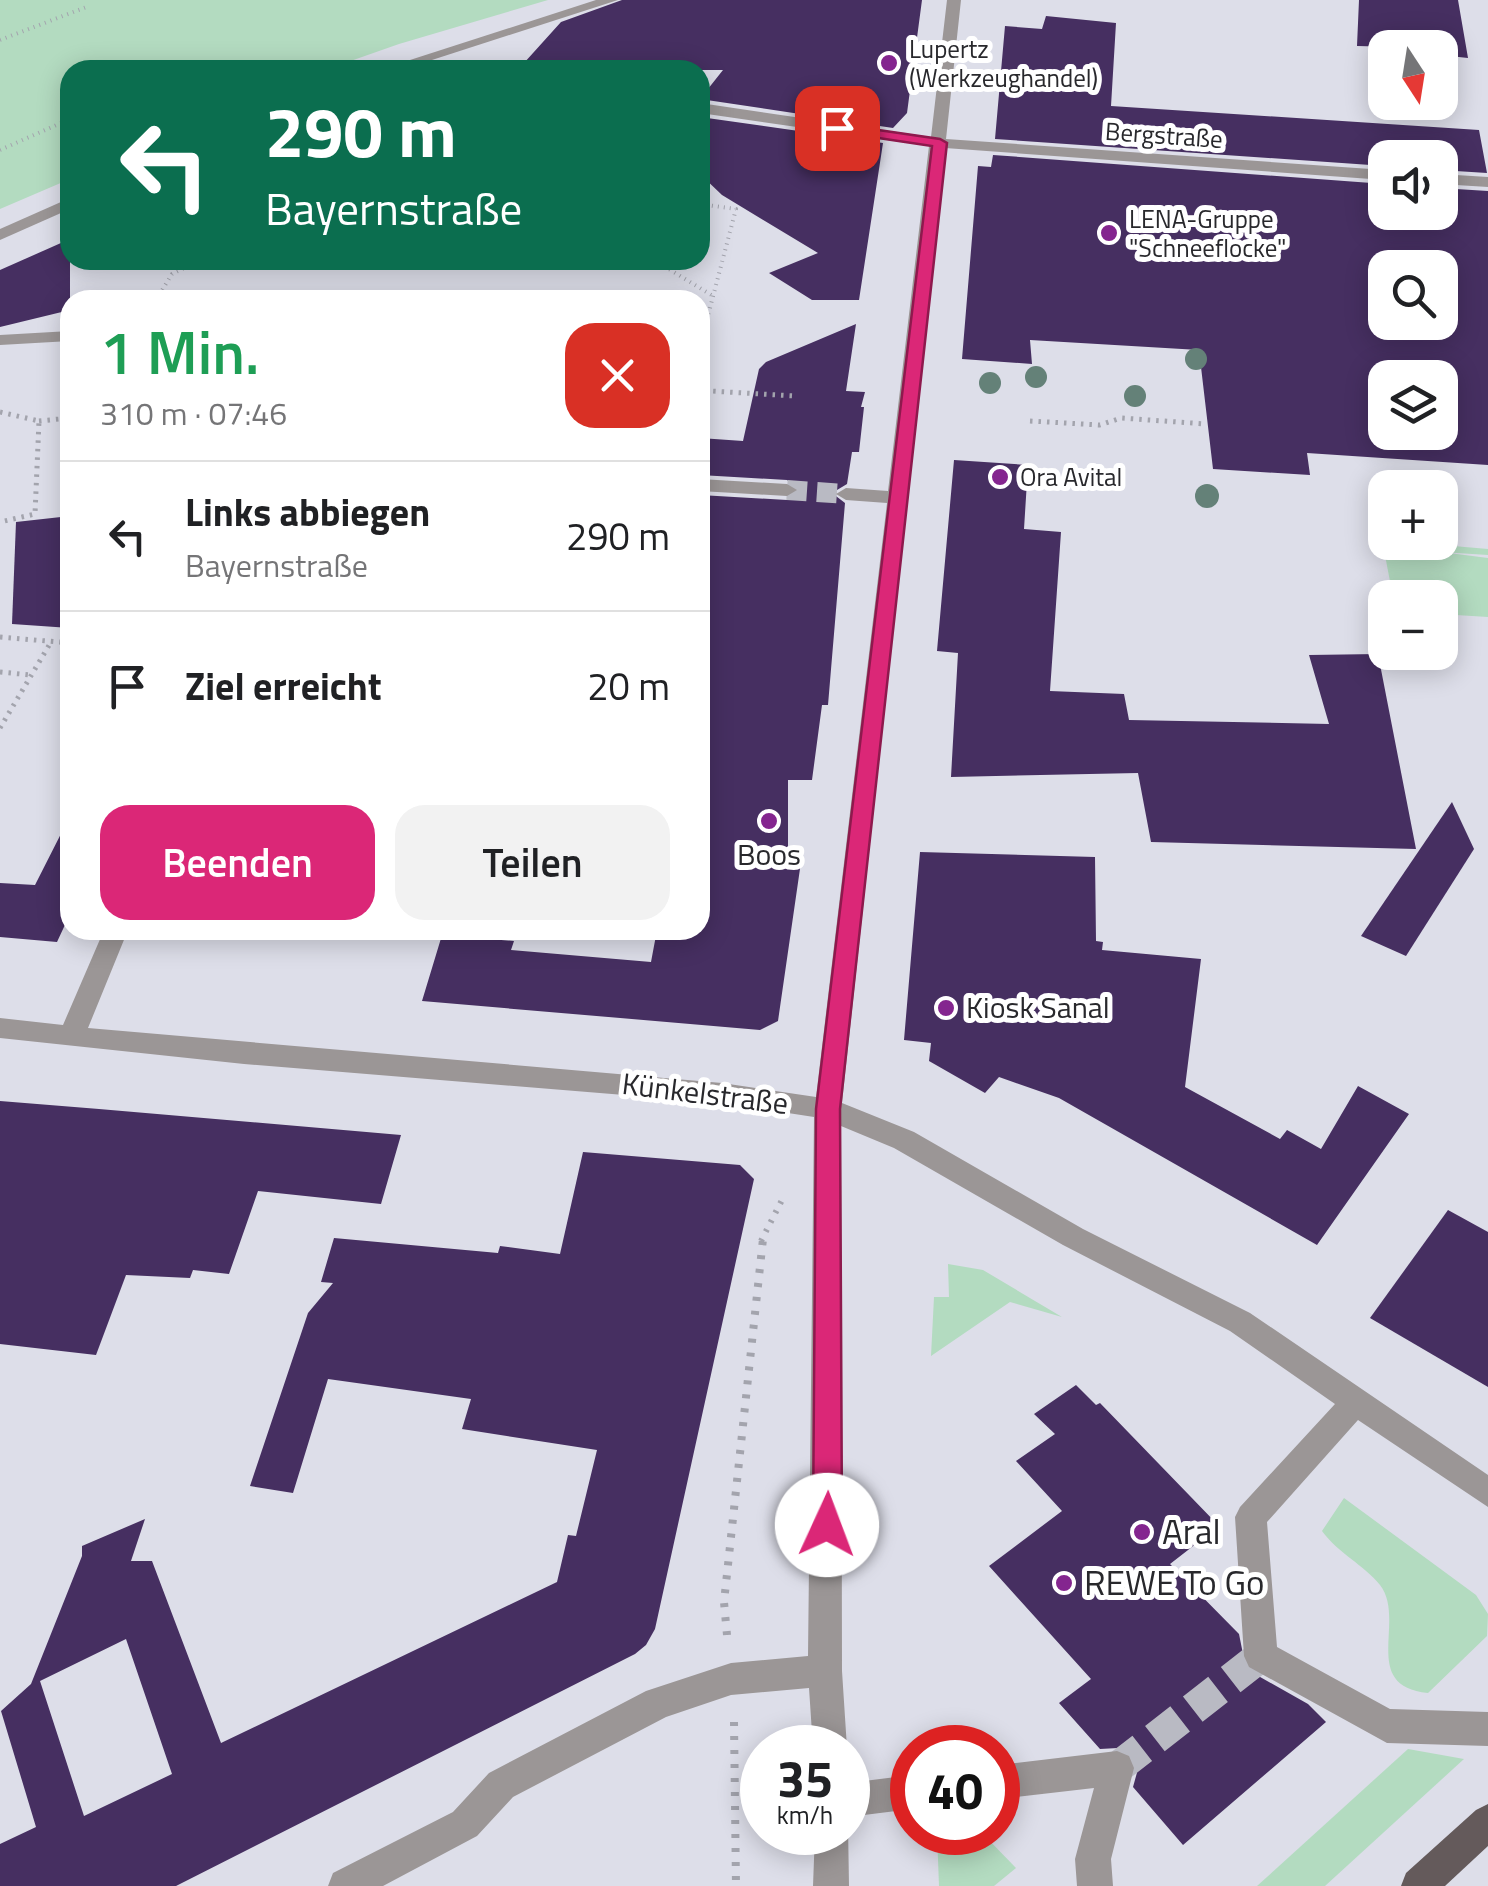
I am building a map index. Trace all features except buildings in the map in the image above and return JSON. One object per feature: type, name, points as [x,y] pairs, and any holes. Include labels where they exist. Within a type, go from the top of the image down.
[{"type":"main road","points":[[1419,1886],[1488,1822]]},
{"type":"street","points":[[411,60],[611,0]]},
{"type":"street","points":[[829,1725],[825,1671],[828,1109],[954,0]]},
{"type":"street","name":"Bergstraße","points":[[710,109],[940,143],[1368,174]]},
{"type":"street","points":[[1458,180],[1488,182]]},
{"type":"street","points":[[0,235],[60,208]]},
{"type":"street","points":[[0,340],[60,337]]},
{"type":"street","points":[[710,486],[787,490]]},
{"type":"street","points":[[846,494],[896,498]]},
{"type":"street","points":[[71,1036],[112,940]]},
{"type":"street","name":"Künkelstraße","points":[[0,1028],[722,1094],[828,1109],[904,1140],[1072,1237],[1240,1322],[1488,1492]]},
{"type":"street","points":[[1356,1402],[1251,1517],[1261,1656],[1387,1726],[1488,1730]]},
{"type":"street","points":[[346,1886],[465,1824],[501,1785],[658,1703],[730,1678],[825,1671]]},
{"type":"street","points":[[1020,1779],[1116,1768],[1093,1860],[1095,1886]]},
{"type":"street","points":[[831,1886],[833,1855]]},
{"type":"path","points":[[0,40],[89,6]]},
{"type":"path","points":[[0,150],[60,123]]},
{"type":"path","points":[[710,205],[736,209],[710,308]]},
{"type":"path","points":[[162,290],[172,274],[180,270]]},
{"type":"path","points":[[670,270],[703,290]]},
{"type":"path","points":[[710,390],[795,396]]},
{"type":"path","points":[[0,412],[39,421],[60,419]]},
{"type":"path","points":[[1030,421],[1100,425],[1122,418],[1206,424]]},
{"type":"path","points":[[0,522],[35,514],[39,421]]},
{"type":"path","points":[[0,637],[60,642]]},
{"type":"path","points":[[0,728],[51,642]]},
{"type":"path","points":[[0,672],[31,675]]},
{"type":"path","points":[[736,1886],[737,1761],[724,1602],[759,1246],[785,1194]]},
{"type":"green space","points":[[0,0],[548,0],[353,60],[60,60],[60,183],[0,209]]},
{"type":"green space","points":[[1458,546],[1488,549],[1488,555],[1458,553]]},
{"type":"green space","points":[[1458,554],[1488,558],[1488,617],[1458,615],[1458,580],[1390,580],[1386,560],[1458,560]]},
{"type":"green space","points":[[948,1264],[983,1270],[1062,1317],[1010,1302],[931,1356],[934,1297],[949,1297]]},
{"type":"green space","points":[[1344,1498],[1476,1595],[1488,1614],[1487,1636],[1428,1693],[1407,1688],[1395,1678],[1388,1650],[1387,1599],[1380,1585],[1322,1531]]},
{"type":"green space","points":[[1408,1749],[1464,1759],[1325,1886],[1257,1886]]},
{"type":"green space","points":[[938,1855],[1003,1855],[1016,1868],[994,1886],[939,1886]]},
{"type":"tunnel","points":[[787,490],[846,494]]},
{"type":"tunnel","points":[[1117,1768],[1261,1656]]},
{"type":"place","name":"Lupertz (Werkzeughandel)","points":[[889,63]]},
{"type":"place","name":"LENA-Gruppe \"Schneeflocke\"","points":[[1109,233]]},
{"type":"place","name":"Ora Avital","points":[[1000,477]]},
{"type":"place","name":"Boos","points":[[769,821]]},
{"type":"place","name":"Kiosk Sanal","points":[[946,1008]]},
{"type":"place","name":"Aral","points":[[1142,1532]]},
{"type":"place","name":"REWE To Go","points":[[1064,1583]]},
{"type":"route","points":[[827,1525],[828,1109],[940,143],[837,128]]}]
